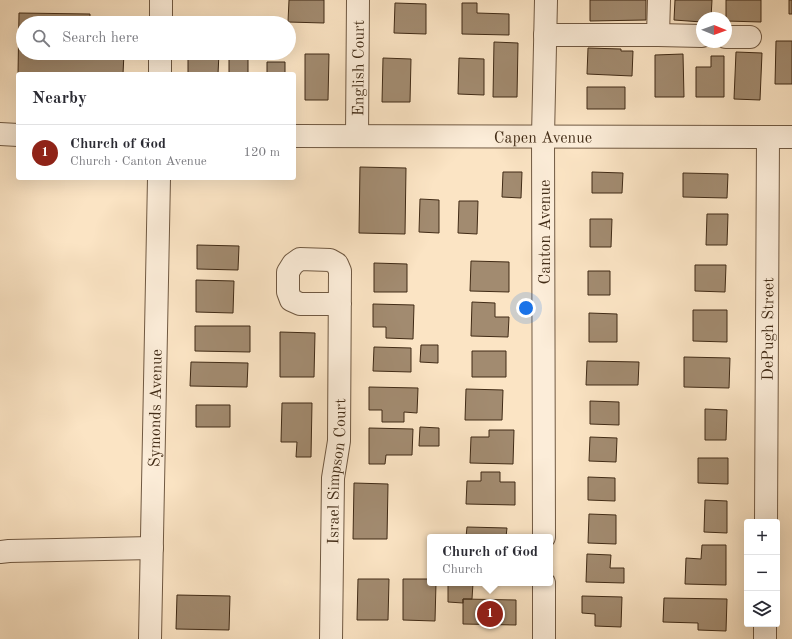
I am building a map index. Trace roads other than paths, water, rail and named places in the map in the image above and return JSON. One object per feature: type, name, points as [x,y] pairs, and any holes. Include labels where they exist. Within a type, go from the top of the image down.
[{"type":"street","points":[[161,0],[161,16]]},
{"type":"street","name":"English Court","points":[[357,136],[358,0]]},
{"type":"street","name":"Canton Avenue","points":[[544,534],[543,136],[546,0]]},
{"type":"street","points":[[658,35],[659,0]]},
{"type":"street","points":[[545,35],[696,36]]},
{"type":"street","points":[[732,36],[750,37]]},
{"type":"street","points":[[160,60],[160,72]]},
{"type":"street","points":[[0,134],[16,135]]},
{"type":"street","name":"Capen Avenue","points":[[296,136],[792,137]]},
{"type":"street","name":"DePugh Street","points":[[766,519],[768,137]]},
{"type":"street","name":"Symonds Avenue","points":[[150,639],[159,180]]},
{"type":"street","name":"Israel Simpson Court","points":[[331,639],[333,478],[339,441],[340,304]]},
{"type":"street","points":[[0,552],[152,548]]},
{"type":"street","points":[[544,586],[544,639]]},
{"type":"street","points":[[765,627],[765,639]]},
{"type":"place","name":"Church of God","points":[[490,614]]}]
